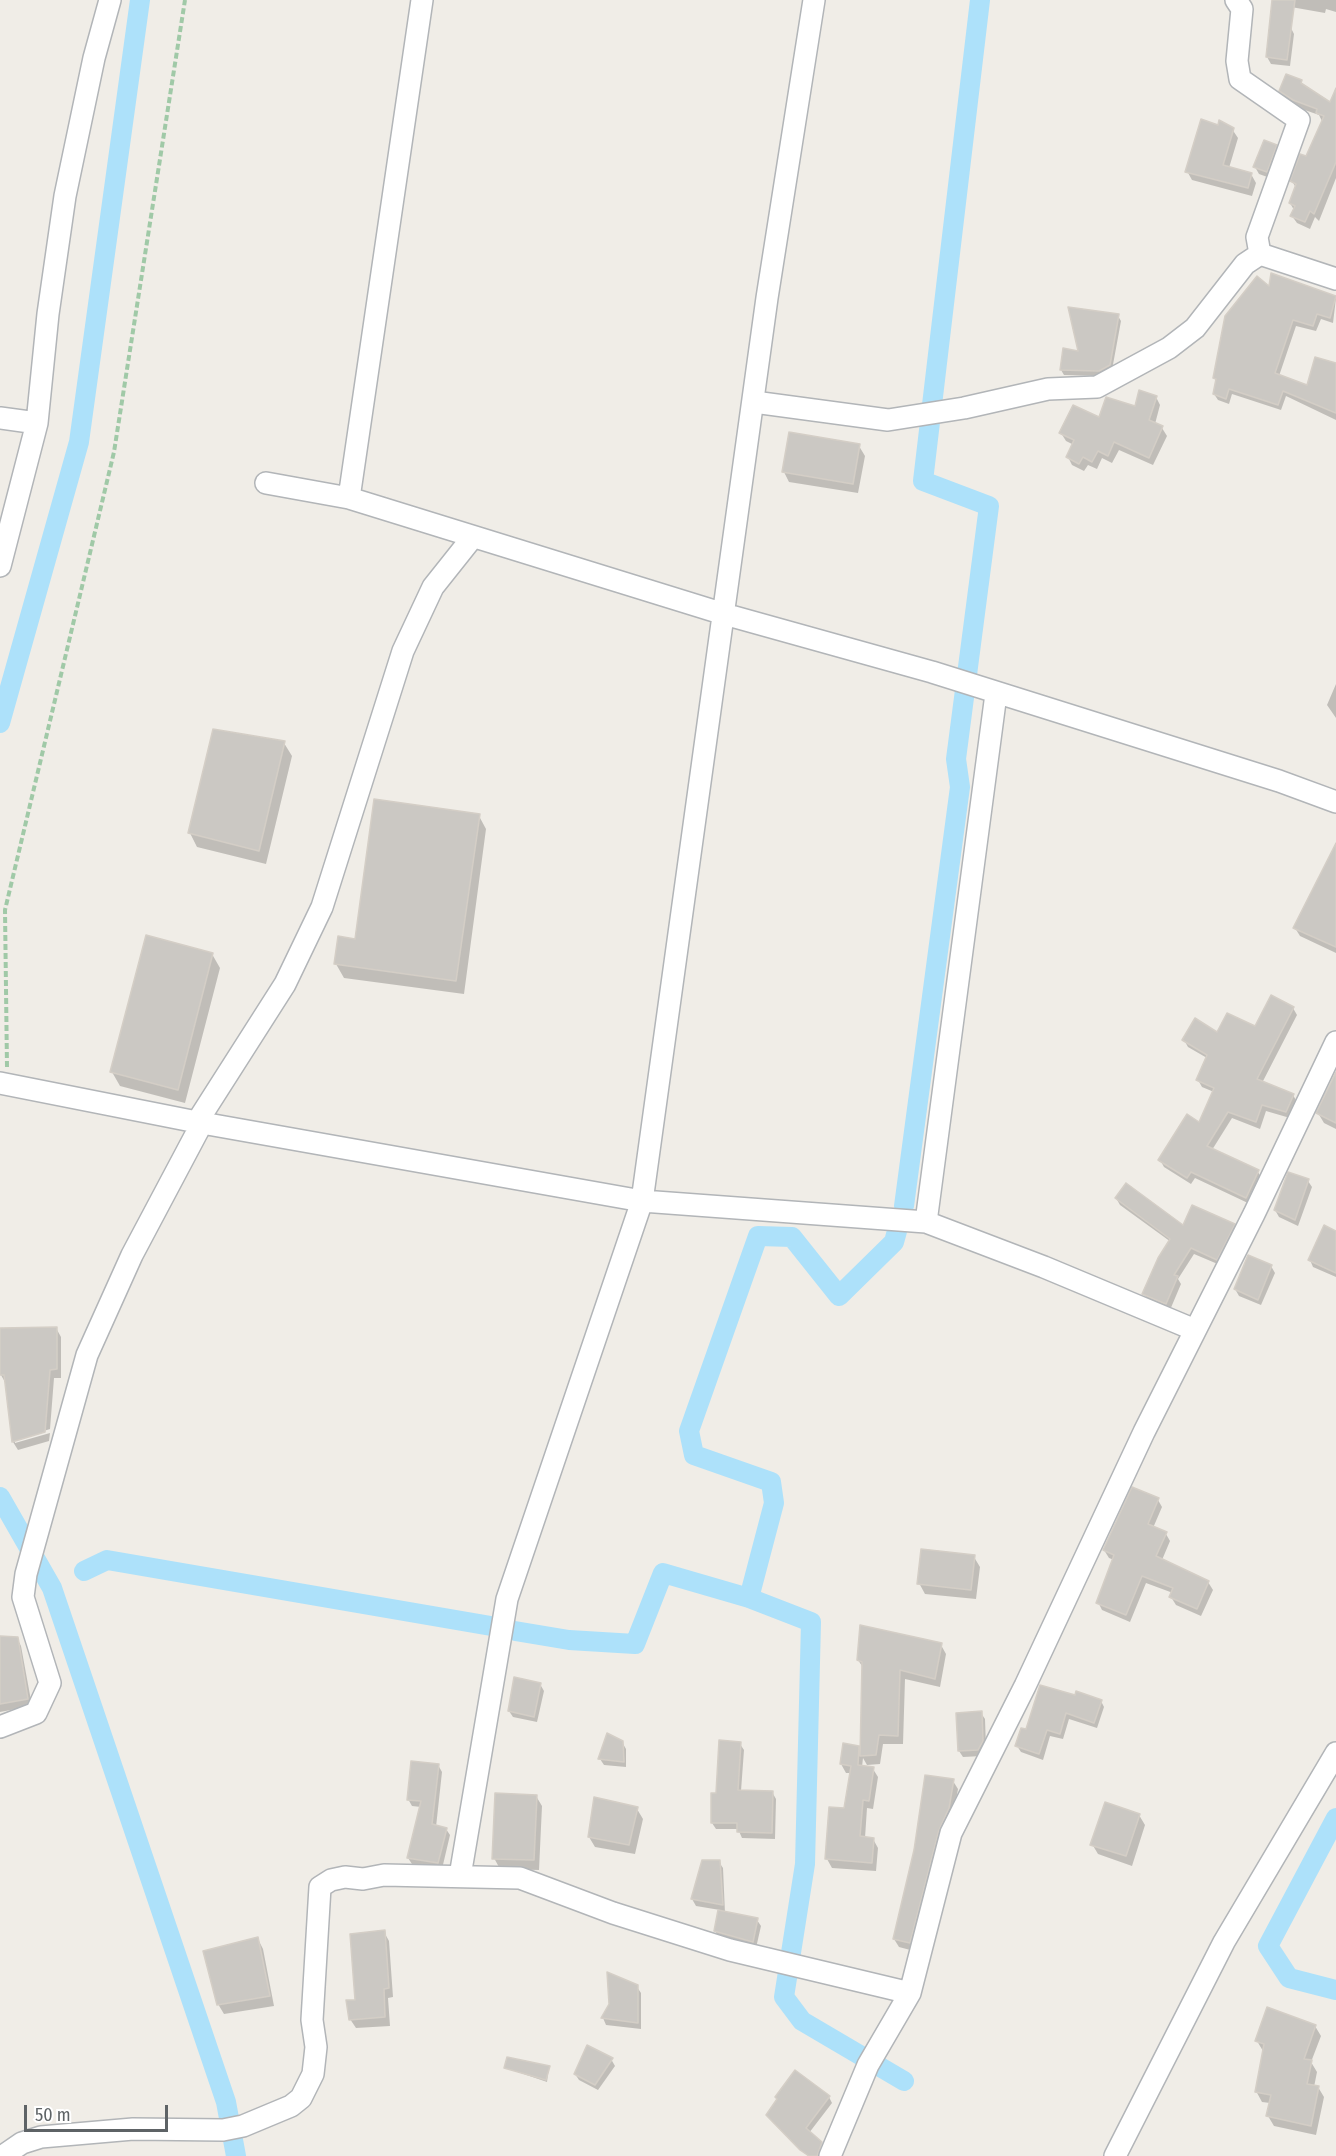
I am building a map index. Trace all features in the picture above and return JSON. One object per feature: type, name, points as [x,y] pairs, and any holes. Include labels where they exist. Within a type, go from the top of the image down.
[{"type":"street","points":[[0,566],[37,423],[48,314],[65,196],[94,58],[110,0]]},
{"type":"street","points":[[349,498],[422,0]]},
{"type":"street","points":[[460,1876],[507,1599],[642,1201],[754,402],[814,0]]},
{"type":"street","points":[[1236,0],[1242,9],[1237,61],[1240,79],[1299,120],[1257,237],[1260,254]]},
{"type":"street","points":[[754,402],[888,420],[964,408],[1048,389],[1097,387],[1169,348],[1195,328],[1245,264],[1260,254]]},
{"type":"street","points":[[1260,254],[1336,279]]},
{"type":"street","points":[[0,418],[37,423]]},
{"type":"street","points":[[266,483],[349,498],[472,538],[724,614],[932,672],[1279,781],[1336,802]]},
{"type":"street","points":[[0,1727],[36,1713],[50,1683],[23,1597],[26,1574],[40,1531],[87,1355],[132,1255],[199,1122],[285,984],[322,907],[403,651],[433,587],[472,538]]},
{"type":"street","points":[[926,1222],[989,691]]},
{"type":"street","points":[[830,2156],[868,2065],[910,1993],[951,1833],[1025,1686],[1124,1474],[1336,1042]]},
{"type":"street","points":[[4,1083],[199,1122],[642,1201],[926,1222],[1044,1267],[1195,1330]]},
{"type":"street","points":[[1115,2156],[1242,1909],[1336,1752]]},
{"type":"street","points":[[3,2156],[22,2144],[41,2137],[133,2129],[233,2128],[291,2106],[301,2098],[313,2074],[316,2048],[312,2020],[320,1887],[331,1880],[345,1877],[520,1878],[613,1913],[730,1950],[910,1993]]},
{"type":"path","points":[[4,1083],[5,910],[114,452],[186,0]]},
{"type":"building","points":[[1272,0],[1295,0],[1287,60],[1266,57]]},
{"type":"building","points":[[1286,74],[1302,80],[1301,83],[1330,102],[1336,88],[1336,162],[1314,214],[1310,211],[1305,222],[1290,216],[1295,206],[1289,203],[1296,184],[1290,181],[1300,154],[1306,156],[1324,116],[1316,113],[1317,109],[1293,100],[1279,91]]},
{"type":"building","points":[[1201,119],[1218,125],[1219,120],[1234,128],[1223,165],[1252,173],[1248,188],[1185,172]]},
{"type":"building","points":[[1264,140],[1277,145],[1267,172],[1253,167]]},
{"type":"building","points":[[1271,273],[1336,296],[1330,318],[1317,314],[1313,326],[1293,320],[1275,373],[1307,385],[1315,357],[1336,363],[1336,413],[1283,391],[1278,405],[1229,389],[1226,399],[1213,394],[1216,379],[1213,378],[1225,316],[1257,276],[1269,286]]},
{"type":"building","points":[[1068,307],[1119,314],[1110,365],[1099,371],[1060,370],[1063,348],[1078,351]]},
{"type":"building","points":[[1139,390],[1157,396],[1149,420],[1163,426],[1149,458],[1114,442],[1108,456],[1098,451],[1092,462],[1083,457],[1079,464],[1066,457],[1074,440],[1059,433],[1073,405],[1099,417],[1106,397],[1135,406]]},
{"type":"building","points":[[789,432],[860,444],[853,484],[782,472]]},
{"type":"building","points":[[213,729],[285,741],[259,851],[188,833]]},
{"type":"building","points":[[374,799],[480,814],[456,981],[334,964],[338,936],[355,939]]},
{"type":"building","points":[[1336,843],[1336,947],[1293,928]]},
{"type":"building","points":[[146,935],[213,953],[178,1090],[110,1072]]},
{"type":"building","points":[[1271,995],[1294,1007],[1257,1079],[1294,1094],[1286,1112],[1262,1105],[1256,1122],[1228,1112],[1207,1146],[1259,1170],[1246,1198],[1191,1172],[1187,1178],[1158,1160],[1187,1114],[1199,1122],[1214,1088],[1196,1080],[1207,1055],[1182,1040],[1195,1018],[1217,1032],[1227,1013],[1255,1026]]},
{"type":"building","points":[[1336,1072],[1336,1123],[1316,1113]]},
{"type":"building","points":[[1288,1172],[1309,1179],[1295,1220],[1274,1210]]},
{"type":"building","points":[[1126,1183],[1183,1225],[1192,1205],[1235,1224],[1217,1260],[1191,1248],[1174,1275],[1178,1276],[1166,1304],[1142,1294],[1158,1258],[1170,1239],[1115,1198]]},
{"type":"building","points":[[1324,1225],[1336,1231],[1336,1273],[1308,1260]]},
{"type":"building","points":[[1248,1255],[1272,1265],[1258,1300],[1234,1289]]},
{"type":"building","points":[[57,1327],[57,1369],[50,1370],[45,1432],[12,1442],[4,1375],[0,1375],[0,1328]]},
{"type":"building","points":[[1132,1487],[1159,1498],[1148,1524],[1167,1532],[1156,1556],[1209,1581],[1197,1609],[1169,1597],[1173,1588],[1142,1576],[1126,1615],[1096,1603],[1114,1555],[1103,1550]]},
{"type":"building","points":[[921,1549],[975,1555],[971,1590],[917,1584]]},
{"type":"building","points":[[860,1625],[942,1643],[935,1679],[900,1670],[898,1736],[879,1735],[876,1755],[860,1756],[862,1662],[857,1660]]},
{"type":"building","points":[[0,1636],[18,1637],[28,1699],[0,1704]]},
{"type":"building","points":[[514,1677],[541,1683],[534,1717],[508,1711]]},
{"type":"building","points":[[1040,1685],[1075,1695],[1076,1691],[1102,1700],[1094,1723],[1066,1713],[1060,1734],[1047,1730],[1039,1754],[1015,1746],[1021,1728],[1026,1729]]},
{"type":"building","points":[[982,1711],[983,1741],[978,1750],[958,1751],[956,1713]]},
{"type":"building","points":[[607,1733],[623,1741],[624,1762],[598,1759]]},
{"type":"building","points":[[719,1740],[741,1742],[738,1790],[773,1791],[772,1833],[737,1832],[737,1823],[711,1823],[711,1793],[716,1793]]},
{"type":"building","points":[[843,1743],[859,1746],[858,1765],[874,1767],[869,1801],[863,1800],[860,1836],[874,1838],[872,1863],[825,1859],[829,1807],[844,1808],[851,1766],[840,1764]]},
{"type":"building","points":[[411,1761],[439,1764],[432,1824],[447,1828],[438,1863],[407,1858],[421,1801],[407,1800]]},
{"type":"building","points":[[925,1775],[954,1779],[949,1808],[939,1830],[910,1943],[893,1939],[914,1850]]},
{"type":"building","points":[[495,1793],[537,1795],[534,1860],[492,1859]]},
{"type":"building","points":[[594,1797],[638,1807],[629,1845],[588,1837]]},
{"type":"building","points":[[1105,1802],[1140,1814],[1126,1856],[1090,1845]]},
{"type":"building","points":[[702,1860],[720,1860],[723,1905],[691,1899]]},
{"type":"building","points":[[718,1910],[758,1918],[753,1942],[714,1931]]},
{"type":"building","points":[[385,1930],[389,1988],[384,1989],[385,2017],[349,2020],[346,2000],[355,2000],[350,1934]]},
{"type":"building","points":[[258,1937],[270,1996],[217,2005],[203,1951]]},
{"type":"building","points":[[607,1972],[638,1985],[638,2023],[601,2018],[609,2004]]},
{"type":"building","points":[[1267,2007],[1316,2025],[1304,2059],[1312,2060],[1307,2084],[1319,2086],[1311,2126],[1266,2116],[1271,2095],[1255,2092],[1264,2044],[1255,2041]]},
{"type":"building","points":[[587,2045],[613,2058],[595,2085],[574,2074]]},
{"type":"building","points":[[507,2057],[550,2066],[546,2080],[504,2068]]},
{"type":"building","points":[[795,2070],[830,2096],[806,2128],[822,2142],[817,2156],[809,2156],[800,2150],[766,2115],[777,2099],[775,2097]]},
{"type":"waterway","points":[[0,723],[79,442],[140,0]]},
{"type":"waterway","points":[[904,1206],[960,787],[956,759],[989,506],[923,481],[980,0]]},
{"type":"waterway","points":[[749,1598],[774,1503],[771,1482],[694,1455],[689,1431],[758,1236],[792,1237],[839,1296],[894,1242],[897,1231]]},
{"type":"waterway","points":[[0,1497],[52,1588],[226,2102],[236,2156]]},
{"type":"waterway","points":[[84,1571],[107,1560],[491,1626]]},
{"type":"waterway","points":[[515,1631],[569,1640],[635,1644],[663,1573],[749,1598],[811,1622],[805,1864],[784,1997],[802,2021],[904,2081]]},
{"type":"waterway","points":[[1336,1818],[1268,1946],[1289,1978],[1336,1990]]}]
